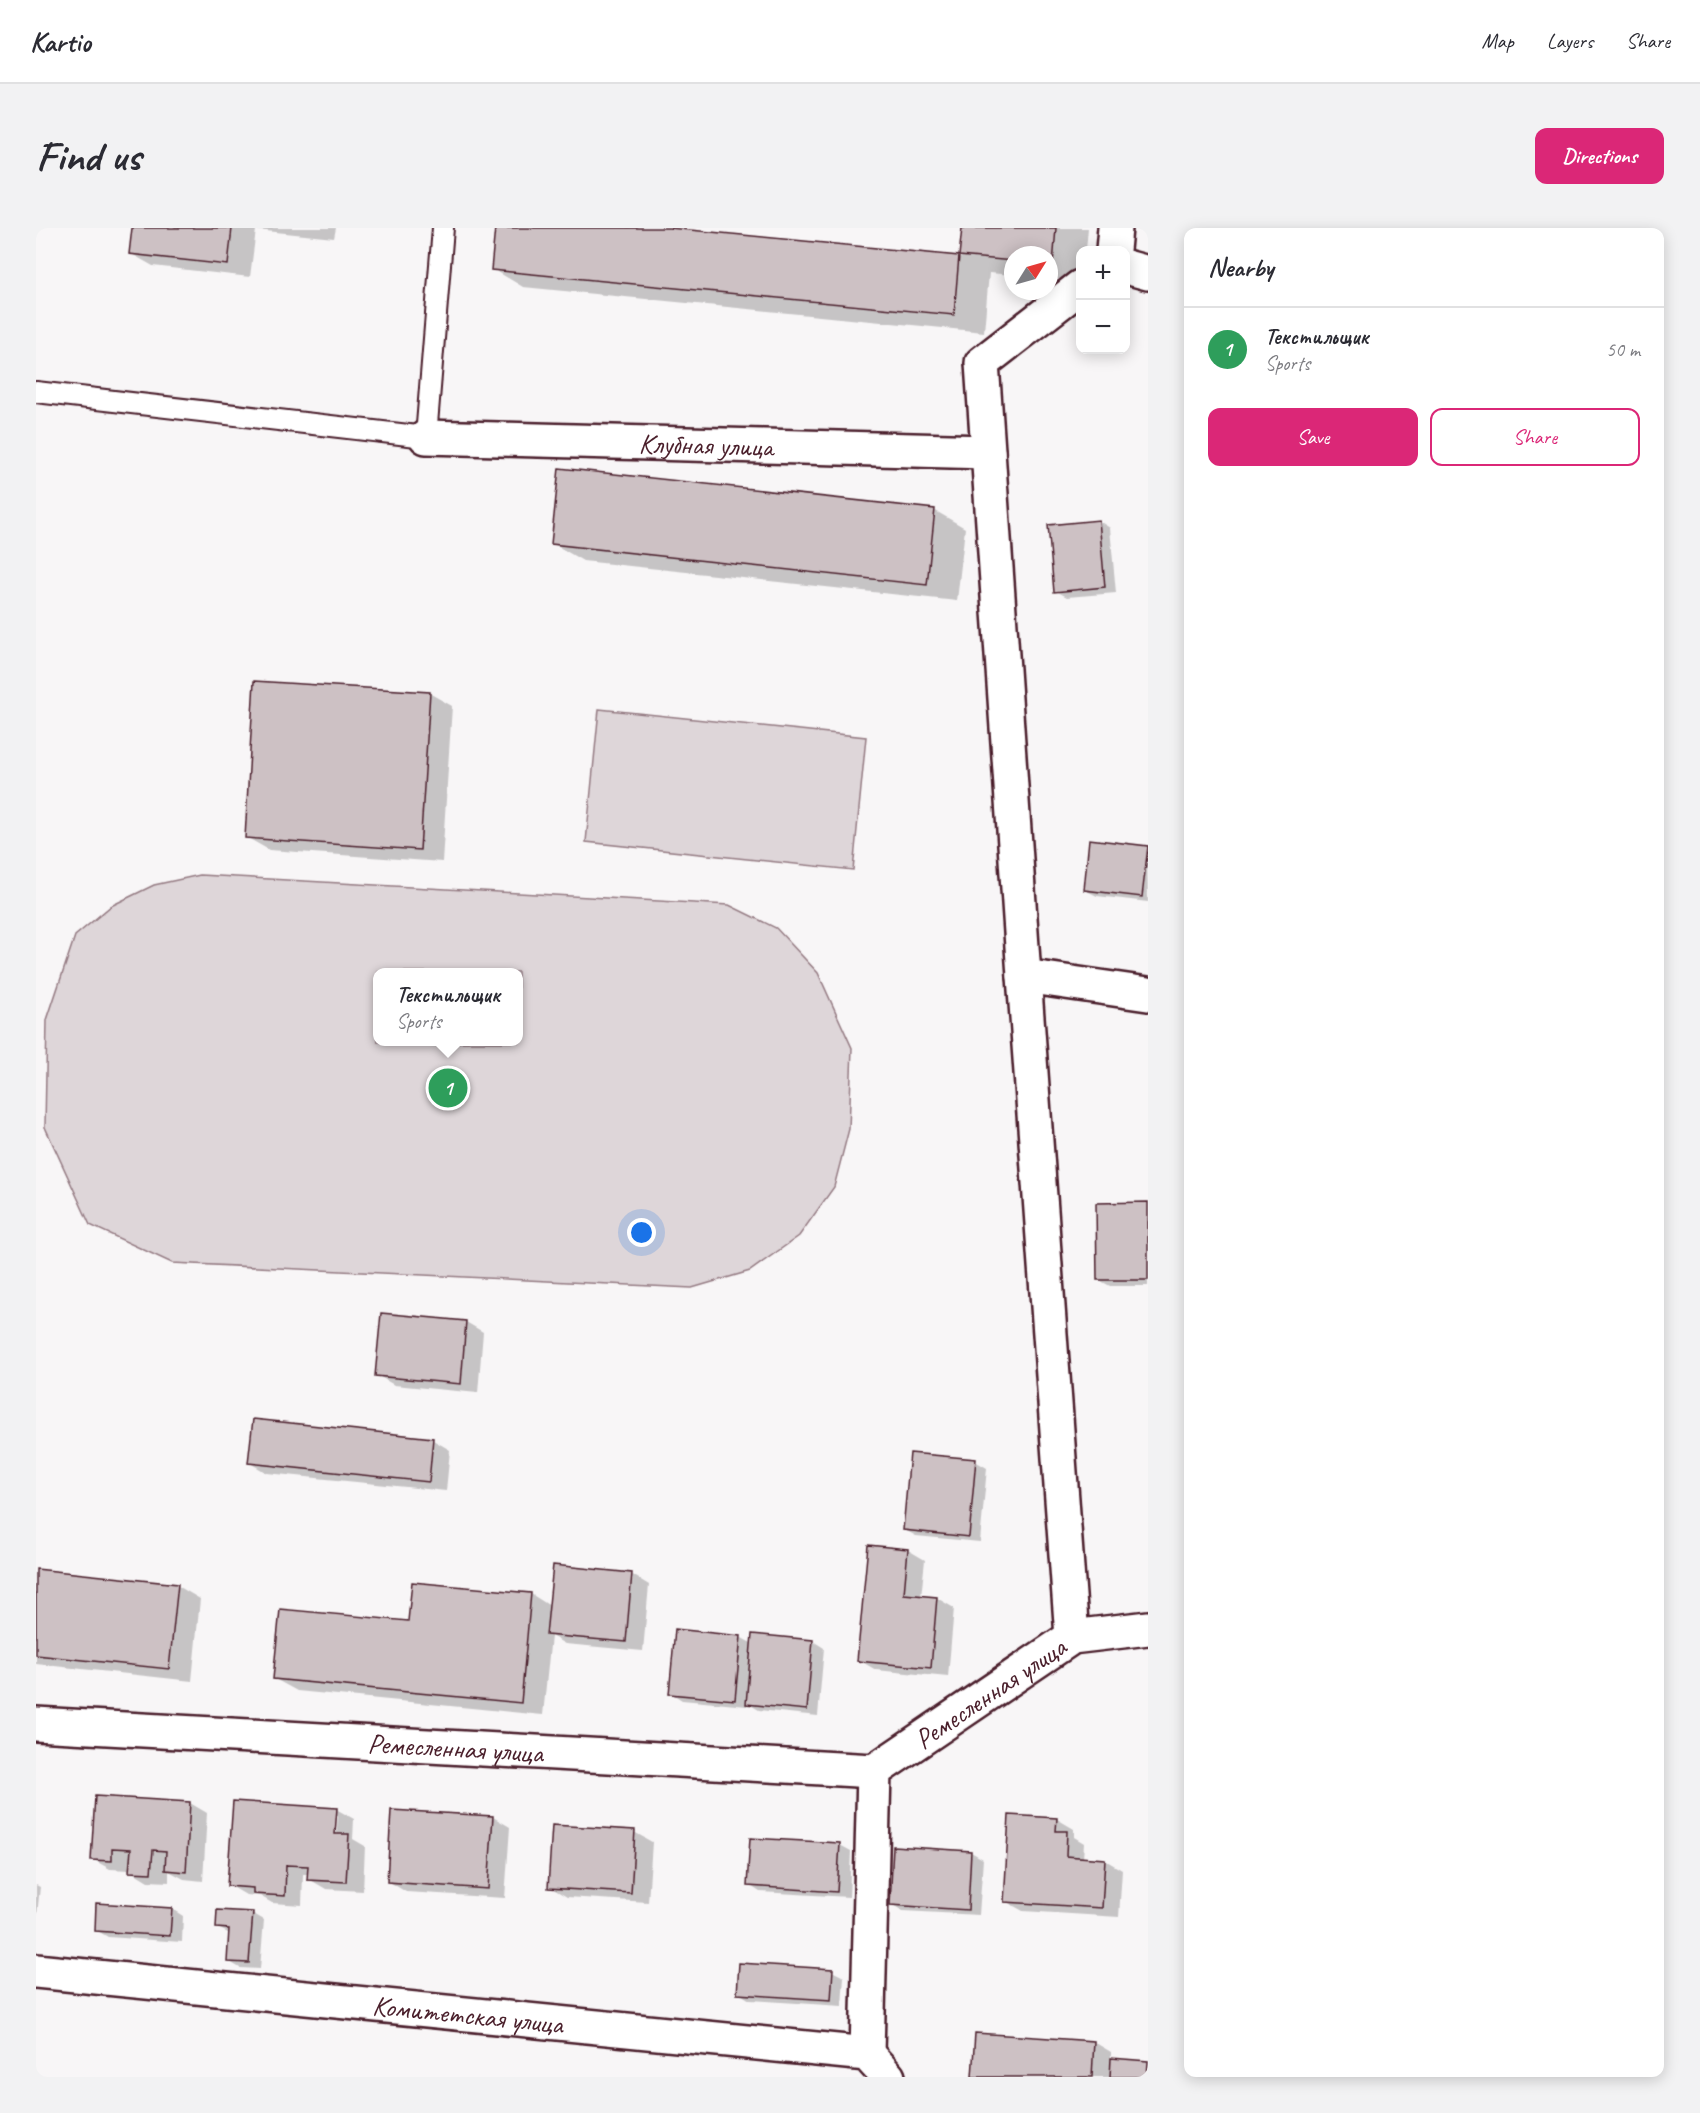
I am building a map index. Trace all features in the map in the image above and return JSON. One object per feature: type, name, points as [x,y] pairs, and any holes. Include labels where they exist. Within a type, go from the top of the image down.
[{"type":"street","points":[[1113,246],[1115,228]]},
{"type":"street","points":[[1130,268],[1148,273]]},
{"type":"street","points":[[1072,1637],[982,363],[1076,290]]},
{"type":"street","name":"Клубная улица","points":[[426,437],[988,452]]},
{"type":"street","points":[[1024,976],[1148,994]]},
{"type":"street","name":"Ремесленная улица","points":[[36,1724],[874,1771],[1072,1637],[1148,1628]]},
{"type":"street","points":[[874,1771],[878,2066]]},
{"type":"street","name":"Комитетская улица","points":[[36,1971],[878,2066]]},
{"type":"lane","points":[[36,392],[426,437],[443,228]]},
{"type":"shaded area","points":[[599,709],[866,737],[853,870],[586,842]]},
{"type":"shaded area","points":[[200,875],[729,905],[776,928],[818,973],[852,1048],[849,1129],[834,1187],[799,1236],[750,1271],[692,1288],[172,1263],[90,1225],[45,1127],[47,1020],[75,936],[111,906],[154,885]]},
{"type":"building","points":[[132,228],[232,228],[228,265],[129,254]]},
{"type":"building","points":[[495,228],[669,228],[959,256],[954,315],[491,270]]},
{"type":"building","points":[[962,228],[1056,228],[1054,246],[1004,246],[1004,260],[959,256]]},
{"type":"building","points":[[559,468],[935,509],[927,585],[551,544]]},
{"type":"building","points":[[1099,520],[1105,587],[1054,592],[1048,525]]},
{"type":"building","points":[[254,681],[430,692],[420,850],[245,838]]},
{"type":"building","points":[[1089,839],[1148,846],[1142,897],[1084,890]]},
{"type":"building","points":[[1148,1202],[1148,1280],[1097,1280],[1096,1203]]},
{"type":"building","points":[[381,1313],[466,1321],[461,1384],[375,1376]]},
{"type":"building","points":[[253,1419],[433,1438],[429,1482],[248,1463]]},
{"type":"building","points":[[910,1453],[976,1459],[969,1537],[903,1530]]},
{"type":"building","points":[[868,1545],[908,1549],[904,1594],[937,1597],[931,1668],[857,1661]]},
{"type":"building","points":[[553,1565],[632,1573],[626,1642],[546,1635]]},
{"type":"building","points":[[36,1569],[178,1584],[169,1669],[36,1655]]},
{"type":"building","points":[[412,1582],[531,1593],[521,1703],[273,1679],[280,1609],[408,1621]]},
{"type":"building","points":[[675,1629],[741,1636],[735,1700],[669,1694]]},
{"type":"building","points":[[752,1634],[813,1640],[807,1710],[746,1704]]},
{"type":"building","points":[[95,1796],[190,1802],[186,1872],[165,1870],[166,1851],[153,1850],[151,1873],[129,1872],[131,1849],[112,1848],[112,1861],[91,1860]]},
{"type":"building","points":[[233,1801],[337,1808],[335,1834],[349,1834],[346,1882],[307,1880],[308,1866],[286,1865],[285,1896],[253,1894],[253,1888],[227,1886]]},
{"type":"building","points":[[391,1810],[493,1816],[488,1889],[387,1882]]},
{"type":"building","points":[[1009,1815],[1057,1818],[1056,1831],[1067,1831],[1066,1856],[1105,1859],[1102,1908],[1004,1902]]},
{"type":"building","points":[[552,1825],[635,1830],[631,1893],[548,1888]]},
{"type":"building","points":[[750,1838],[840,1843],[837,1892],[747,1886]]},
{"type":"building","points":[[893,1846],[971,1851],[968,1910],[890,1905]]},
{"type":"building","points":[[96,1903],[172,1908],[170,1936],[95,1931]]},
{"type":"building","points":[[217,1910],[253,1912],[249,1963],[227,1962],[229,1929],[216,1928]]},
{"type":"building","points":[[739,1963],[833,1969],[831,2000],[737,1994]]},
{"type":"building","points":[[975,2033],[1094,2041],[1092,2077],[972,2077]]},
{"type":"building","points":[[1111,2058],[1148,2061],[1147,2077],[1110,2077]]},
{"type":"place","name":"Текстильщик","points":[[448,1088]]}]
